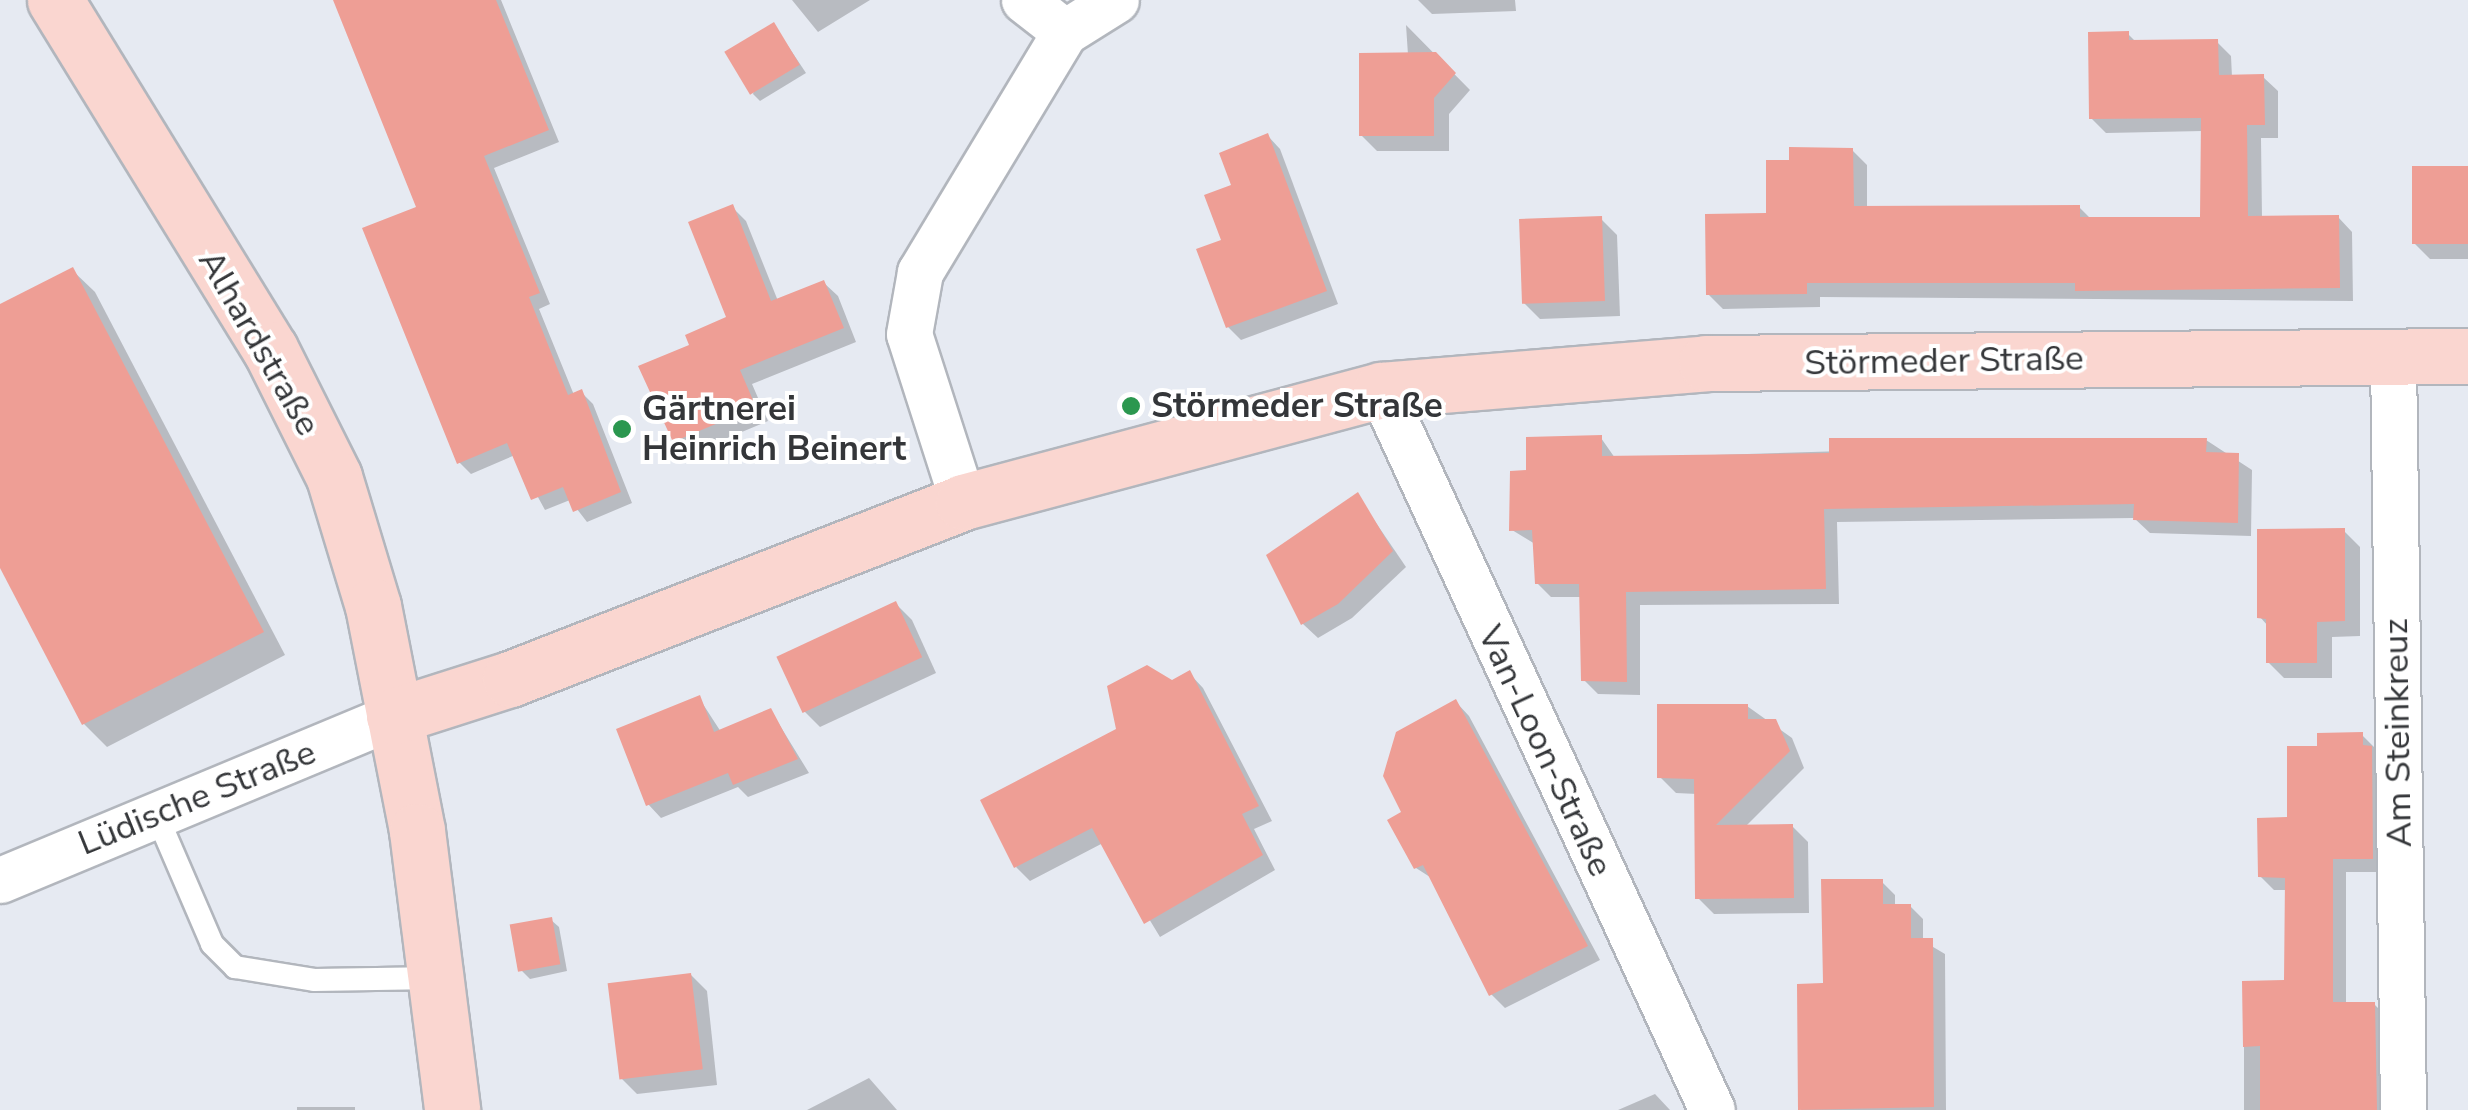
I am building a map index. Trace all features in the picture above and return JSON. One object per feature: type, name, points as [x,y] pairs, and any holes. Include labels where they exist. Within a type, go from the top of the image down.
[{"type":"main road","name":"Alhardstraße","points":[[55,0],[270,348],[334,477],[373,606],[394,716],[438,978],[452,1110]]},
{"type":"main road","name":"Störmeder Straße","points":[[394,716],[510,679],[963,502],[1380,390],[1706,363],[2468,356]]},
{"type":"street","points":[[1024,0],[1065,32]]},
{"type":"street","points":[[963,502],[910,334],[920,272],[1065,32],[1116,0]]},
{"type":"street","name":"Am Steinkreuz","points":[[2393,356],[2403,1110]]},
{"type":"street","name":"Van-Loon-Straße","points":[[1380,390],[1712,1110]]},
{"type":"street","name":"Lüdische Straße","points":[[0,880],[394,716]]},
{"type":"lane","points":[[157,816],[212,944],[235,967],[314,980],[438,978]]},
{"type":"building","points":[[333,0],[496,0],[549,130],[484,156],[540,293],[529,297],[568,395],[582,389],[621,492],[573,512],[563,487],[531,500],[507,443],[457,464],[362,228],[416,207]]},
{"type":"building","points":[[774,22],[800,65],[750,95],[724,52]]},
{"type":"building","points":[[2129,31],[2129,40],[2218,39],[2219,75],[2264,74],[2265,125],[2247,125],[2248,216],[2339,215],[2340,288],[2075,291],[2075,283],[1807,283],[1807,294],[1706,295],[1705,214],[1766,213],[1766,160],[1789,160],[1789,147],[1853,148],[1854,206],[2080,205],[2080,217],[2200,217],[2201,118],[2089,119],[2088,32]]},
{"type":"building","points":[[1436,52],[1456,73],[1434,98],[1434,136],[1359,136],[1359,53]]},
{"type":"building","points":[[1268,133],[1327,291],[1226,328],[1196,249],[1221,240],[1204,195],[1231,185],[1219,153]]},
{"type":"building","points":[[2412,166],[2468,166],[2468,244],[2412,244]]},
{"type":"building","points":[[733,204],[771,301],[824,280],[844,328],[740,370],[756,407],[673,442],[638,366],[689,345],[685,335],[726,317],[688,222]]},
{"type":"building","points":[[1602,216],[1605,301],[1522,304],[1519,219]]},
{"type":"building","points":[[73,267],[264,632],[82,725],[0,568],[0,304]]},
{"type":"building","points":[[1602,435],[1602,456],[1829,453],[1829,438],[2207,438],[2206,452],[2239,453],[2238,523],[2133,520],[2134,504],[1824,509],[1826,589],[1626,592],[1627,682],[1581,681],[1579,584],[1535,584],[1532,530],[1509,531],[1510,471],[1526,470],[1526,437]]},
{"type":"building","points":[[1358,492],[1393,551],[1338,604],[1301,625],[1266,555]]},
{"type":"building","points":[[2345,528],[2345,621],[2317,622],[2317,663],[2266,663],[2266,619],[2257,618],[2257,529]]},
{"type":"building","points":[[896,601],[922,657],[803,713],[776,657]]},
{"type":"building","points":[[1147,665],[1172,680],[1190,670],[1259,806],[1242,814],[1263,855],[1144,924],[1092,828],[1014,868],[980,800],[1116,729],[1107,686]]},
{"type":"building","points":[[700,695],[714,732],[771,708],[798,759],[733,785],[728,773],[646,806],[616,729]]},
{"type":"building","points":[[1456,699],[1588,946],[1489,996],[1423,865],[1414,869],[1387,820],[1401,812],[1383,776],[1396,732]]},
{"type":"building","points":[[1657,704],[1748,704],[1748,719],[1776,719],[1790,751],[1716,825],[1793,824],[1794,898],[1695,899],[1694,779],[1657,778]]},
{"type":"building","points":[[2363,732],[2363,745],[2372,746],[2373,859],[2333,859],[2333,1002],[2375,1002],[2377,1110],[2260,1110],[2260,1046],[2243,1047],[2242,981],[2284,980],[2285,878],[2258,877],[2257,818],[2287,817],[2287,746],[2317,746],[2317,733]]},
{"type":"building","points":[[1821,879],[1883,879],[1883,904],[1911,904],[1911,938],[1933,938],[1934,1107],[1798,1110],[1797,984],[1823,983]]},
{"type":"building","points":[[552,917],[560,964],[518,972],[510,924]]},
{"type":"building","points":[[691,973],[703,1069],[619,1080],[608,983]]},
{"type":"place","name":"Störmeder Straße","points":[[1131,406]]},
{"type":"place","name":"Gärtnerei Heinrich Beinert","points":[[622,429]]}]
